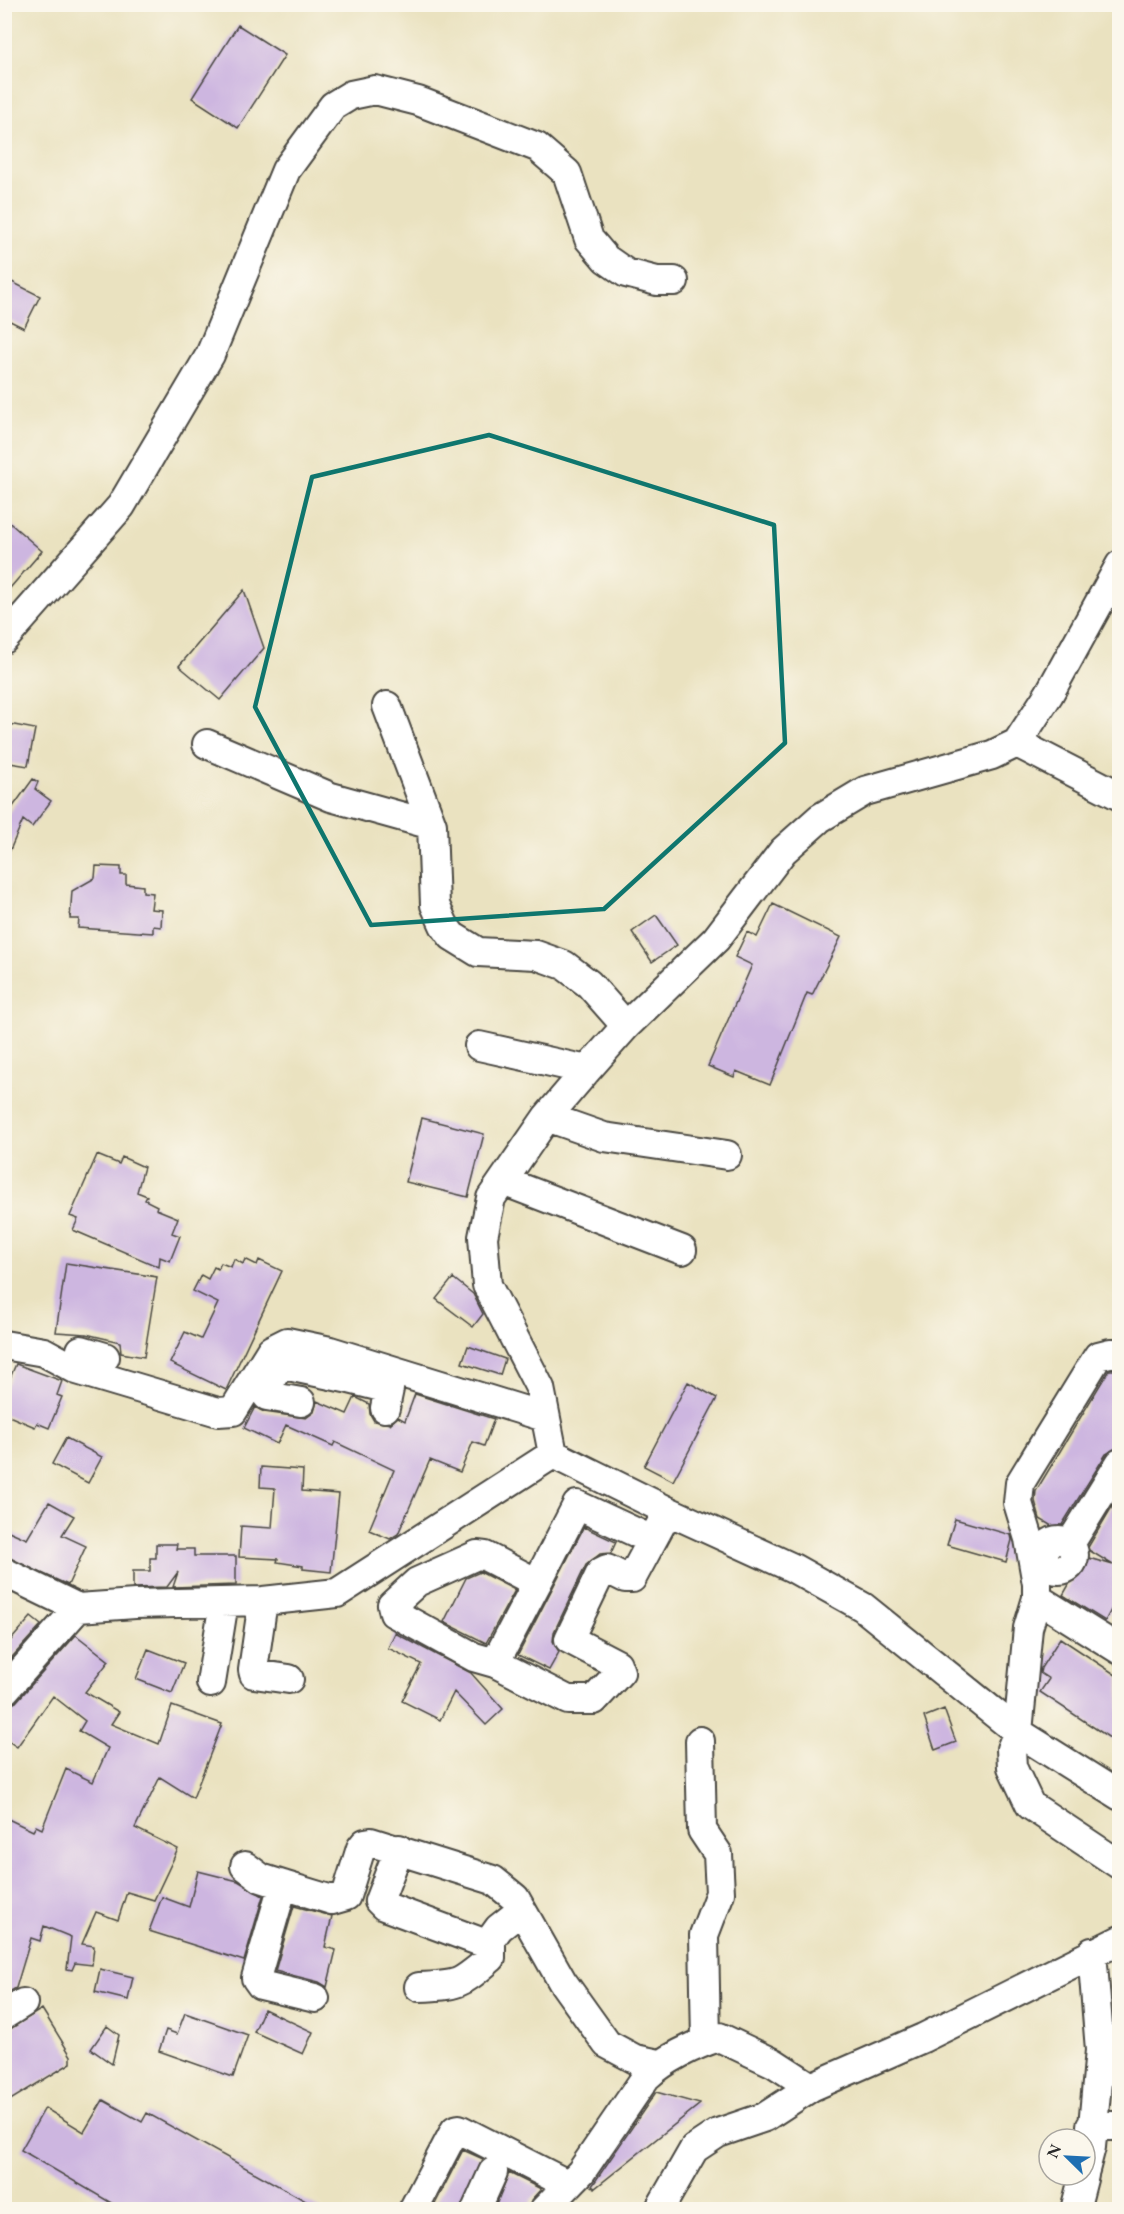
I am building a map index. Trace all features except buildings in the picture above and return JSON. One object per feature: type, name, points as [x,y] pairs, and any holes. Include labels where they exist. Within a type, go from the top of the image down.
[{"type":"street","points":[[4,639],[120,506],[210,355],[286,170],[333,106],[351,95],[375,90],[417,101],[537,147],[567,173],[589,239],[606,259],[626,273],[657,281],[674,281]]},
{"type":"street","points":[[552,1454],[540,1389],[487,1285],[483,1237],[491,1198],[547,1117],[626,1026],[716,939],[783,850],[820,818],[865,790],[992,754],[1017,743],[1049,694],[1119,565]]},
{"type":"street","points":[[387,706],[432,825],[435,905],[444,926],[452,936],[478,952],[536,955],[564,965],[589,984],[626,1026]]},
{"type":"street","points":[[1017,743],[1119,796]]},
{"type":"street","points":[[207,744],[331,797],[432,825]]},
{"type":"street","points":[[479,1046],[587,1070]]},
{"type":"street","points":[[547,1117],[604,1137],[727,1155]]},
{"type":"street","points":[[503,1181],[682,1250]]},
{"type":"street","points":[[4,1345],[44,1352],[80,1354],[218,1412],[233,1411],[271,1350],[287,1342],[321,1371],[388,1389],[385,1408]]},
{"type":"street","points":[[1119,1353],[1098,1356],[1020,1483],[1018,1503],[1041,1583],[1119,1650]]},
{"type":"street","points":[[321,1371],[545,1417]]},
{"type":"street","points":[[552,1454],[668,1511],[794,1568],[863,1607],[1018,1732],[1119,1796]]},
{"type":"street","points":[[4,1572],[78,1608],[135,1604],[261,1612],[337,1593],[482,1490],[552,1454]]},
{"type":"street","points":[[1119,1463],[1070,1544],[1062,1540],[1048,1545],[1044,1552],[1041,1583],[1028,1628],[1018,1732],[1011,1749],[1012,1767],[1030,1805],[1119,1865]]},
{"type":"street","points":[[495,1663],[594,1474]]},
{"type":"street","points":[[577,1505],[652,1540]]},
{"type":"street","points":[[538,1581],[485,1556],[477,1555],[417,1582],[392,1605],[394,1613],[474,1657],[495,1663],[568,1700],[594,1700],[620,1672],[618,1664],[568,1639],[601,1572],[607,1569],[625,1578],[632,1578],[668,1511]]},
{"type":"street","points":[[4,1692],[78,1608]]},
{"type":"street","points":[[211,1683],[222,1611]]},
{"type":"street","points":[[261,1612],[254,1674],[289,1679]]},
{"type":"street","points":[[700,1741],[702,1830],[718,1854],[720,1893],[704,1935],[706,2041]]},
{"type":"street","points":[[245,1866],[261,1878],[332,1900],[342,1899],[346,1896],[365,1843],[380,1842],[493,1880],[515,1898],[562,1981],[607,2044],[635,2059],[659,2064]]},
{"type":"street","points":[[399,1849],[379,1901],[384,1906],[489,1945]]},
{"type":"street","points":[[282,1885],[256,1978],[261,1985],[315,1998]]},
{"type":"street","points":[[419,1987],[455,1985],[466,1979],[491,1958],[489,1945],[499,1928],[522,1910]]},
{"type":"street","points":[[659,2210],[694,2150],[718,2133],[765,2117],[811,2087],[922,2038],[1119,1940]]},
{"type":"street","points":[[1092,1952],[1100,2050],[1091,2126],[1119,2126]]},
{"type":"street","points":[[544,2210],[581,2172],[646,2077],[659,2064],[706,2041],[719,2037],[774,2063],[811,2087]]},
{"type":"street","points":[[413,2210],[455,2130],[459,2129],[567,2184]]},
{"type":"street","points":[[476,2210],[494,2172]]},
{"type":"street","points":[[1075,2210],[1081,2187]]},
{"type":"highlighted area","points":[[489,435],[774,525],[785,743],[604,909],[371,925],[255,707],[312,477]]}]
